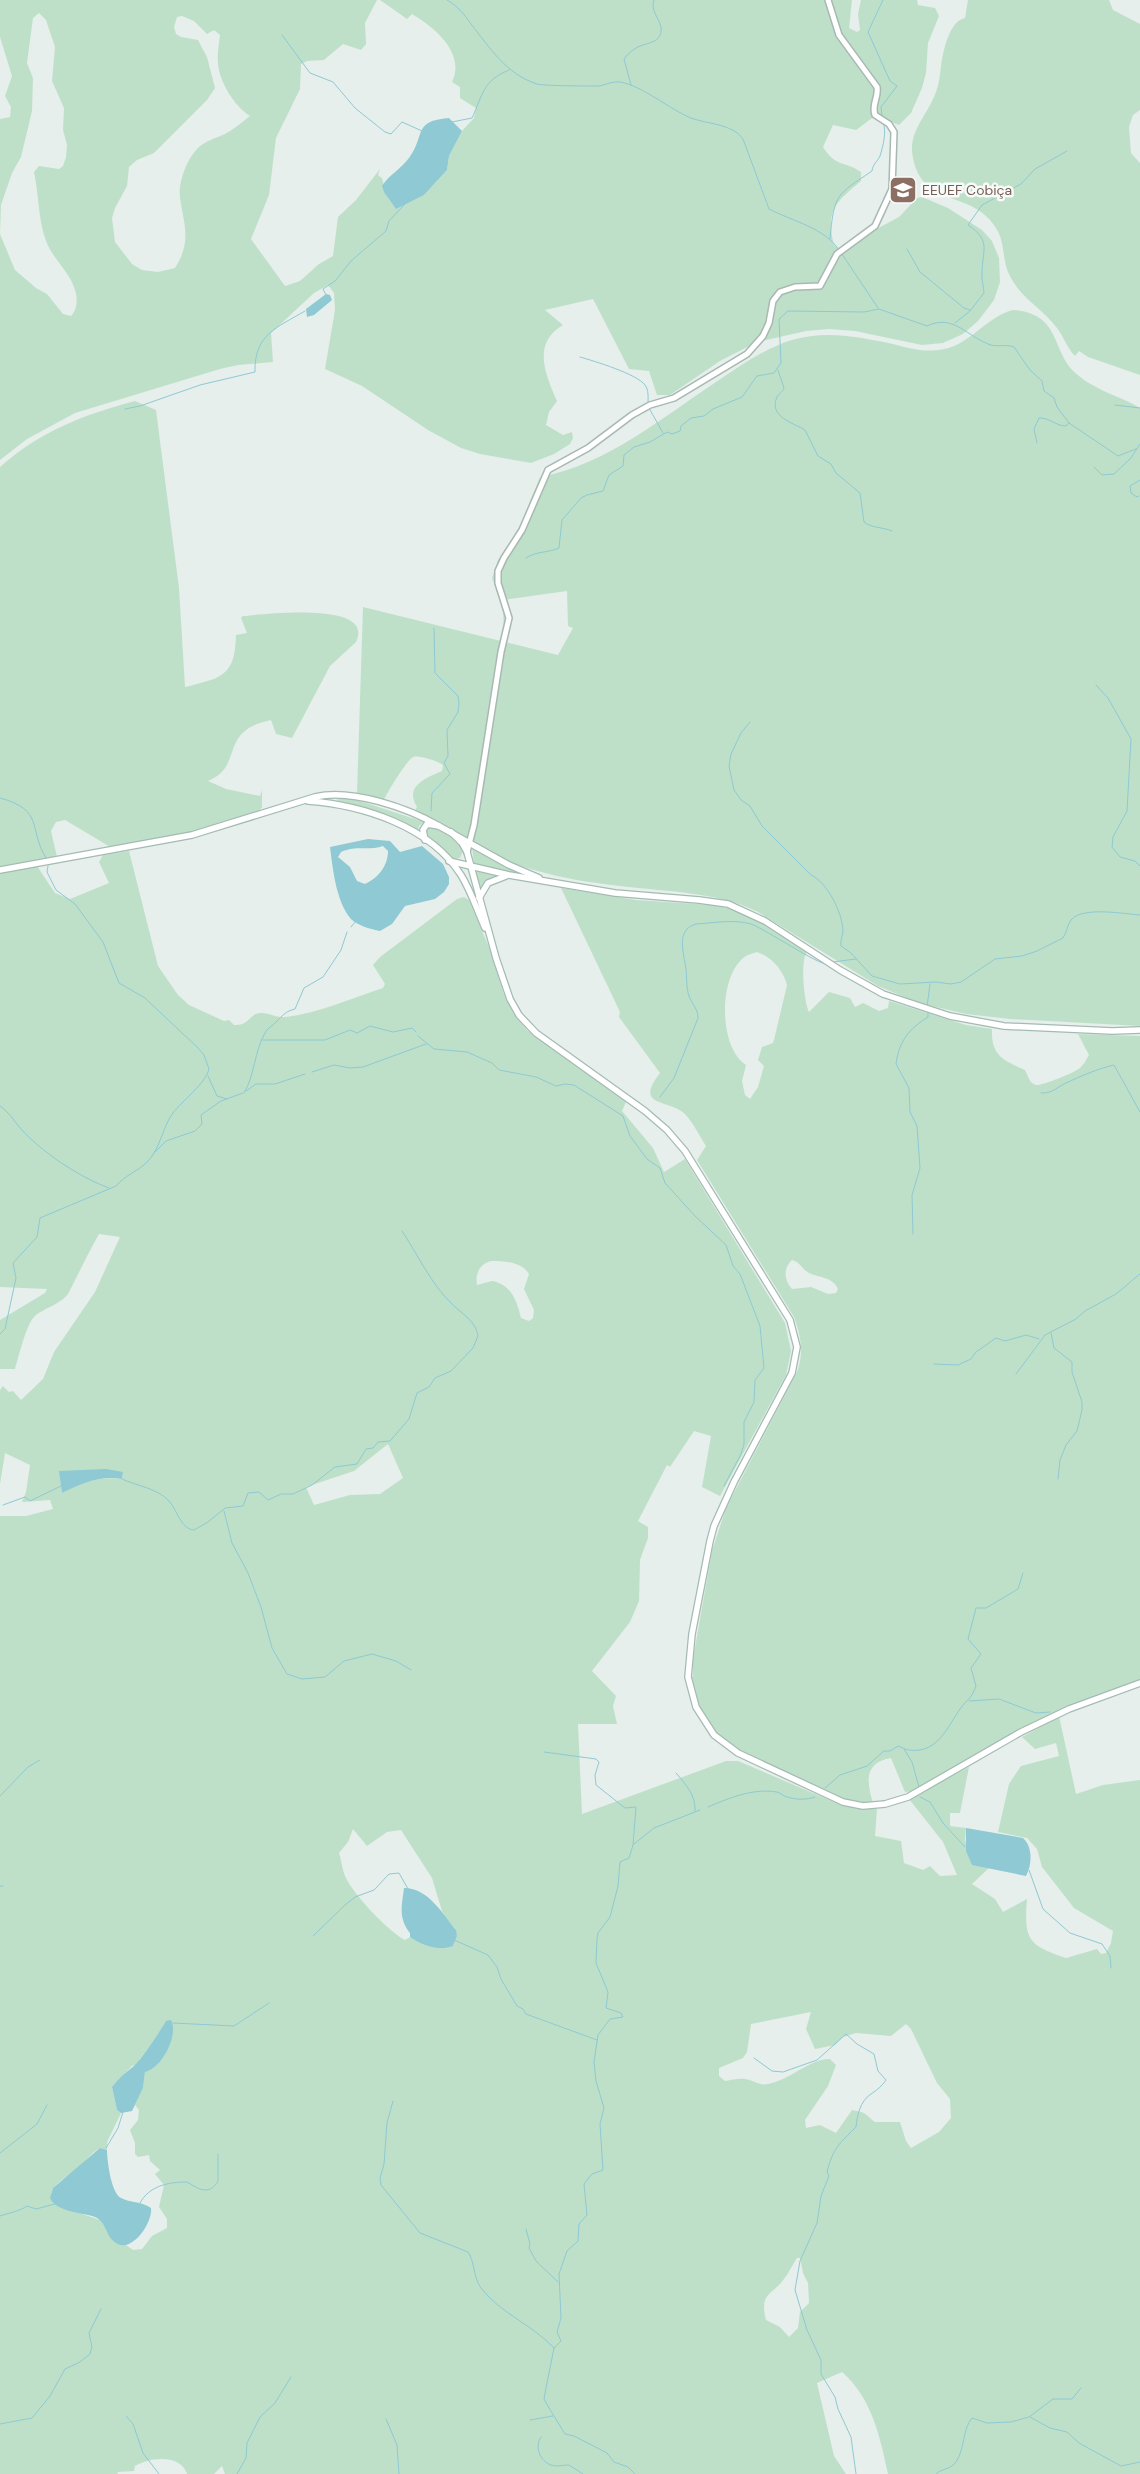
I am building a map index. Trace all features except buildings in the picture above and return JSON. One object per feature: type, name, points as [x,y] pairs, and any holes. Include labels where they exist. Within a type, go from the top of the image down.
[{"type":"main road","points":[[0,870],[192,835],[323,795],[338,794],[358,797],[427,818],[509,865],[551,882]]},
{"type":"main road","points":[[337,804],[338,794]]},
{"type":"main road","points":[[305,801],[337,804],[387,819],[425,840],[452,862],[462,876],[490,936]]},
{"type":"main road","points":[[425,840],[423,830],[426,824],[439,826]]},
{"type":"main road","points":[[451,832],[467,852],[469,867],[490,936],[510,999],[518,1015],[536,1032],[630,1099],[677,1141],[769,1283],[794,1333],[796,1356],[792,1373],[720,1510],[710,1541],[692,1634],[688,1677],[696,1707],[714,1735],[738,1753],[843,1802],[863,1806],[885,1804],[908,1798],[1021,1732],[1069,1709],[1140,1683]]},
{"type":"main road","points":[[452,862],[464,859],[467,852]]},
{"type":"main road","points":[[452,862],[509,876],[636,896],[728,904],[765,921],[840,970],[884,994],[950,1016],[1004,1026],[1112,1031],[1140,1030]]},
{"type":"main road","points":[[479,898],[488,883],[509,876]]},
{"type":"street","points":[[467,852],[474,825],[501,652],[509,618],[498,583],[498,570],[522,530],[548,470],[594,444],[632,415],[650,405],[674,398],[747,354],[763,336],[769,323],[773,301],[777,295],[791,288],[820,286],[837,254],[875,226],[888,200],[894,182],[894,132],[890,124],[875,115],[873,105],[878,87],[839,36],[828,0]]},
{"type":"green space","points":[[0,0],[377,0],[365,23],[366,44],[361,50],[343,44],[324,60],[307,61],[301,64],[300,89],[276,138],[269,195],[251,239],[285,286],[300,281],[319,264],[333,256],[338,217],[356,200],[380,169],[378,175],[382,178],[387,196],[396,208],[424,195],[447,170],[449,156],[462,131],[474,118],[476,108],[460,98],[460,87],[452,82],[455,61],[446,42],[421,19],[412,14],[407,19],[380,0],[852,0],[849,28],[857,32],[860,30],[858,14],[861,0],[917,0],[918,5],[935,8],[939,16],[928,43],[926,73],[922,88],[911,113],[899,125],[876,117],[856,130],[833,125],[823,147],[836,161],[861,172],[861,181],[839,201],[832,215],[831,223],[834,245],[839,249],[899,217],[917,198],[922,197],[948,208],[982,230],[992,241],[999,258],[1000,282],[994,300],[978,321],[963,334],[943,343],[922,345],[855,331],[829,329],[806,331],[757,342],[720,361],[670,395],[657,395],[649,371],[629,369],[593,299],[545,310],[563,325],[553,332],[544,350],[545,370],[557,401],[549,412],[546,425],[563,435],[572,432],[573,438],[570,444],[554,454],[531,463],[480,454],[461,448],[428,430],[362,386],[325,369],[335,310],[334,293],[328,285],[314,293],[271,333],[273,362],[238,365],[220,369],[75,413],[27,439],[0,460],[0,234],[0,119],[10,117],[11,107],[5,96],[12,76],[0,37]],"holes":[[[39,13],[46,20],[55,47],[52,81],[64,108],[63,130],[67,145],[63,166],[59,169],[39,166],[34,172],[41,224],[46,241],[53,255],[73,284],[76,293],[76,308],[71,316],[63,314],[47,294],[36,288],[15,270],[0,234],[1,205],[12,173],[21,157],[32,111],[33,78],[27,63],[33,18]],[[182,16],[194,21],[207,34],[214,30],[220,35],[218,59],[221,77],[233,100],[250,116],[225,134],[201,146],[187,164],[180,185],[185,241],[184,249],[175,268],[158,272],[142,270],[132,264],[115,242],[112,218],[115,208],[127,186],[129,167],[137,160],[154,153],[207,100],[215,88],[207,57],[198,40],[181,37],[176,34],[174,27],[177,17]]]},
{"type":"green space","points":[[968,0],[1109,0],[1113,10],[1140,24],[1140,110],[1133,115],[1129,127],[1131,153],[1140,163],[1140,375],[1088,357],[1079,351],[1075,356],[1051,321],[1021,292],[1011,278],[1005,263],[1002,241],[989,219],[968,205],[934,190],[925,183],[918,173],[913,158],[913,140],[919,124],[936,92],[943,53],[948,38],[959,20],[965,18]]},
{"type":"green space","points":[[1013,310],[1029,313],[1041,319],[1054,336],[1063,357],[1070,367],[1085,381],[1140,408],[1140,1026],[1010,1019],[966,1014],[919,1003],[878,986],[758,912],[742,905],[691,893],[577,880],[518,865],[445,825],[414,812],[417,807],[413,794],[415,788],[424,780],[442,771],[443,765],[428,759],[413,757],[410,759],[383,802],[357,794],[363,607],[558,655],[573,628],[568,626],[567,591],[503,600],[506,610],[504,631],[503,610],[492,578],[498,560],[517,534],[540,477],[565,471],[612,451],[745,363],[782,343],[817,335],[830,335],[868,339],[921,350],[938,350],[958,344],[994,319]]},
{"type":"green space","points":[[135,401],[156,410],[179,588],[185,687],[217,677],[229,667],[233,659],[236,635],[247,633],[241,618],[243,616],[292,613],[334,615],[349,620],[358,629],[356,642],[330,666],[292,738],[276,734],[271,720],[254,725],[237,740],[226,767],[219,775],[208,781],[226,789],[260,796],[262,790],[262,807],[254,814],[239,821],[193,833],[112,848],[65,820],[56,822],[51,831],[57,857],[0,867],[0,467],[31,444],[63,426],[98,412]]},
{"type":"green space","points":[[348,797],[424,822],[419,826],[418,832],[370,809],[336,800]]},
{"type":"green space","points":[[433,826],[454,839],[463,851],[460,858],[453,859],[426,834],[427,827]]},
{"type":"green space","points":[[472,847],[505,866],[528,876],[474,864]]},
{"type":"green space","points":[[129,851],[158,966],[178,995],[189,1005],[224,1021],[229,1020],[234,1025],[243,1024],[253,1015],[260,1013],[286,1017],[311,1012],[383,988],[385,984],[373,965],[380,957],[457,899],[464,897],[469,900],[491,952],[504,994],[514,1014],[528,1031],[626,1102],[622,1111],[653,1148],[664,1172],[685,1159],[785,1323],[791,1351],[786,1375],[720,1496],[702,1487],[711,1436],[694,1431],[670,1467],[667,1465],[638,1521],[648,1527],[648,1538],[640,1560],[639,1601],[630,1622],[592,1671],[616,1696],[613,1706],[617,1724],[578,1724],[582,1814],[726,1761],[738,1761],[841,1805],[859,1809],[877,1809],[875,1836],[901,1841],[904,1863],[923,1870],[930,1866],[940,1876],[957,1875],[943,1842],[909,1799],[969,1767],[960,1813],[950,1813],[950,1826],[966,1828],[965,1840],[972,1864],[989,1868],[972,1884],[995,1899],[1003,1912],[1027,1899],[1026,1923],[1031,1939],[1043,1949],[1066,1958],[1097,1949],[1101,1954],[1106,1953],[1111,1943],[1113,1931],[1074,1908],[1042,1867],[1037,1849],[1027,1838],[998,1832],[1009,1784],[1021,1766],[1059,1756],[1056,1743],[1035,1749],[1022,1737],[1059,1716],[1076,1794],[1103,1785],[1140,1780],[1140,2474],[888,2474],[878,2432],[868,2406],[852,2382],[842,2372],[817,2383],[834,2456],[846,2474],[225,2474],[222,2466],[214,2474],[187,2474],[184,2468],[172,2460],[156,2459],[135,2466],[134,2471],[117,2472],[118,2474],[0,2474],[0,1516],[26,1516],[53,1509],[50,1500],[22,1502],[26,1492],[30,1465],[5,1453],[0,1484],[0,1390],[3,1386],[9,1392],[13,1391],[21,1400],[43,1379],[54,1352],[95,1292],[120,1237],[99,1234],[66,1296],[39,1313],[32,1320],[15,1369],[0,1369],[0,1320],[45,1293],[47,1289],[0,1287],[0,872],[37,866],[55,893],[70,899],[109,883],[99,862],[103,855]],"holes":[[[491,1261],[507,1262],[526,1270],[529,1274],[524,1289],[534,1310],[533,1318],[529,1321],[521,1318],[512,1294],[499,1283],[492,1281],[477,1285],[479,1270],[484,1264]],[[388,1444],[403,1478],[380,1494],[350,1495],[314,1505],[306,1487],[354,1471]],[[60,1471],[123,1472],[122,1479],[98,1479],[62,1493]],[[353,1829],[367,1846],[387,1832],[401,1830],[432,1878],[442,1911],[449,1923],[455,1928],[457,1936],[453,1946],[448,1948],[430,1947],[410,1937],[405,1940],[398,1936],[364,1903],[350,1885],[339,1853],[348,1842]],[[811,2012],[806,2029],[815,2049],[835,2045],[843,2037],[856,2033],[891,2036],[906,2024],[911,2029],[937,2083],[950,2099],[951,2118],[939,2132],[911,2148],[906,2141],[900,2122],[875,2122],[863,2113],[852,2110],[836,2133],[820,2125],[806,2128],[805,2120],[828,2086],[836,2065],[830,2059],[815,2062],[776,2082],[765,2084],[743,2079],[725,2081],[719,2076],[719,2068],[743,2058],[747,2052],[751,2024]],[[166,2021],[145,2072],[143,2088],[135,2105],[139,2110],[138,2120],[130,2130],[135,2143],[135,2154],[138,2157],[149,2155],[150,2161],[160,2170],[155,2174],[164,2185],[159,2207],[167,2219],[167,2228],[152,2236],[142,2249],[133,2250],[126,2245],[116,2243],[100,2220],[56,2205],[51,2194],[53,2188],[58,2183],[79,2167],[94,2152],[100,2148],[107,2150],[107,2142],[121,2113],[117,2110],[112,2087],[132,2066],[136,2065]],[[797,2258],[800,2258],[803,2273],[808,2283],[809,2303],[800,2312],[798,2328],[789,2337],[780,2327],[766,2320],[764,2311],[765,2299],[787,2274]]]},
{"type":"green space","points":[[472,870],[495,876],[485,882],[478,892]]},
{"type":"green space","points":[[561,888],[636,900],[713,905],[735,910],[756,919],[807,952],[804,963],[804,981],[809,1012],[829,992],[850,998],[855,1007],[863,1003],[879,1011],[888,1008],[889,1001],[966,1025],[992,1029],[992,1038],[996,1051],[1005,1060],[1025,1070],[1031,1081],[1036,1085],[1066,1075],[1083,1065],[1089,1055],[1078,1034],[1140,1036],[1140,1682],[1066,1707],[914,1791],[905,1792],[891,1758],[882,1761],[871,1769],[869,1775],[869,1788],[873,1803],[843,1800],[736,1754],[701,1718],[689,1682],[693,1676],[693,1659],[712,1551],[726,1508],[797,1372],[801,1345],[794,1317],[697,1160],[706,1146],[698,1132],[684,1113],[660,1103],[651,1096],[650,1091],[653,1083],[660,1073],[619,1017],[620,1012]],"holes":[[[757,952],[767,957],[776,965],[783,974],[787,985],[773,1043],[762,1047],[758,1060],[764,1066],[758,1087],[750,1099],[745,1095],[742,1081],[746,1065],[737,1056],[730,1043],[725,1011],[726,994],[730,978],[737,965],[746,956]],[[792,1260],[809,1273],[833,1282],[838,1289],[836,1293],[828,1294],[811,1287],[792,1289],[786,1278],[786,1270]]]},
{"type":"water","points":[[449,118],[462,131],[449,156],[447,170],[424,195],[396,209],[382,186],[409,158],[425,126],[430,122]]},
{"type":"water","points":[[326,294],[330,295],[332,300],[314,315],[307,317],[306,309]]},
{"type":"water","points":[[368,839],[390,841],[400,852],[422,846],[443,864],[449,877],[449,884],[444,892],[435,899],[405,906],[392,924],[380,931],[369,928],[357,924],[346,912],[336,885],[330,847]],"holes":[[[383,846],[388,851],[386,862],[381,871],[365,884],[357,881],[350,867],[338,857],[341,852],[352,849]]]},
{"type":"water","points":[[106,1469],[123,1472],[122,1479],[99,1479],[62,1493],[59,1471]]},
{"type":"water","points":[[966,1828],[1023,1838],[1030,1851],[1029,1867],[1026,1876],[972,1865],[966,1851]]},
{"type":"water","points":[[404,1888],[421,1892],[440,1910],[456,1930],[457,1936],[453,1946],[448,1948],[430,1947],[410,1937],[402,1917]]},
{"type":"water","points":[[171,2020],[173,2034],[163,2058],[145,2072],[143,2088],[132,2111],[121,2113],[117,2110],[112,2087],[137,2063],[166,2021]]},
{"type":"water","points":[[100,2148],[107,2150],[110,2176],[118,2195],[124,2200],[143,2204],[151,2208],[149,2221],[145,2228],[135,2240],[128,2244],[122,2245],[112,2240],[99,2219],[63,2209],[53,2203],[50,2198],[53,2188]]},
{"type":"waterway","points":[[447,0],[460,10],[499,59],[526,80],[537,84],[557,86],[598,86],[614,82],[629,84],[691,118],[733,130],[743,139],[769,209],[817,231],[833,242],[839,250]]},
{"type":"waterway","points":[[631,85],[624,59],[636,48],[657,40],[661,33],[661,27],[653,7],[654,0]]},
{"type":"waterway","points":[[882,116],[881,107],[897,86],[890,81],[868,32],[883,0]]},
{"type":"waterway","points":[[282,35],[310,73],[333,82],[355,108],[385,132],[391,134],[402,122],[422,131]]},
{"type":"waterway","points":[[452,122],[472,118],[488,84],[500,74],[509,70]]},
{"type":"waterway","points":[[830,239],[833,212],[839,197],[851,185],[872,171],[880,156],[885,135],[883,122]]},
{"type":"waterway","points":[[955,323],[970,311],[984,293],[982,276],[983,241],[968,225],[982,205],[1021,184],[1035,169],[1067,151]]},
{"type":"waterway","points":[[326,295],[323,289],[335,281],[351,261],[386,231],[389,221],[404,205]]},
{"type":"waterway","points":[[907,249],[920,272],[964,308],[970,310]]},
{"type":"waterway","points":[[842,254],[878,308]]},
{"type":"waterway","points":[[526,558],[534,554],[559,548],[562,520],[581,498],[603,491],[609,475],[623,466],[624,455],[634,447],[650,442],[667,432],[672,434],[680,431],[681,426],[691,418],[704,416],[713,409],[742,397],[757,376],[774,373],[781,363],[779,319],[788,311],[864,312],[879,309],[927,326],[945,322],[953,324],[983,342],[997,346],[1014,347],[1030,370],[1042,381],[1044,391],[1054,398],[1057,407],[1069,423],[1118,456],[1136,449]]},
{"type":"waterway","points":[[125,409],[140,406],[200,385],[255,372],[258,349],[263,341],[276,328],[305,311]]},
{"type":"waterway","points":[[580,357],[615,368],[640,381],[647,389],[648,404]]},
{"type":"waterway","points":[[778,370],[784,388],[777,397],[776,410],[789,422],[805,430],[818,456],[831,464],[836,473],[860,493],[864,522],[892,531]]},
{"type":"waterway","points":[[1115,405],[1140,408]]},
{"type":"waterway","points":[[649,408],[663,433]]},
{"type":"waterway","points":[[1037,443],[1034,429],[1039,418],[1062,426],[1066,426],[1069,423]]},
{"type":"waterway","points":[[1094,467],[1102,475],[1114,474],[1131,458],[1140,444]]},
{"type":"waterway","points":[[1139,496],[1137,497],[1131,493],[1130,486],[1140,480]]},
{"type":"waterway","points":[[431,811],[432,793],[450,774],[444,763],[448,756],[447,730],[458,712],[459,703],[458,696],[435,673],[434,628]]},
{"type":"waterway","points":[[1096,685],[1108,698],[1131,739],[1127,811],[1113,837],[1112,847],[1120,857],[1135,861],[1140,866]]},
{"type":"waterway","points":[[750,722],[741,733],[731,754],[729,766],[734,790],[741,800],[750,806],[762,826],[811,875],[823,884],[833,898],[840,915],[843,930],[841,946],[851,953],[872,976],[900,984],[936,982],[951,984],[961,982],[995,959],[1022,956],[1063,938],[1071,920],[1084,913],[1104,912],[1140,915]]},
{"type":"waterway","points":[[0,798],[24,808],[30,815],[46,858]]},
{"type":"waterway","points":[[0,1334],[5,1329],[16,1278],[13,1263],[37,1237],[40,1218],[116,1186],[145,1164],[153,1155],[170,1118],[203,1080],[209,1069],[204,1055],[198,1048],[145,998],[119,983],[103,942],[75,904],[56,890],[47,872],[48,866]]},
{"type":"waterway","points":[[351,927],[356,921]]},
{"type":"waterway","points":[[660,1097],[674,1078],[698,1018],[688,993],[682,943],[685,931],[689,927],[696,924],[724,922],[751,924],[814,959],[827,964]]},
{"type":"waterway","points":[[244,1093],[248,1086],[261,1040],[266,1031],[284,1014],[295,1009],[304,988],[323,977],[341,950],[347,932]]},
{"type":"waterway","points":[[833,962],[856,959]]},
{"type":"waterway","points":[[927,1007],[930,984]]},
{"type":"waterway","points":[[913,1234],[912,1195],[920,1168],[917,1126],[910,1112],[909,1088],[896,1064],[902,1042],[915,1026],[928,1017],[928,1011]]},
{"type":"waterway","points":[[262,1040],[325,1040],[350,1030],[357,1033],[370,1026],[393,1032],[412,1028],[416,1032]]},
{"type":"waterway","points":[[418,1036],[434,1049],[467,1052],[492,1063],[499,1070],[536,1077],[556,1086],[574,1085],[623,1116],[630,1136],[647,1159],[660,1168],[665,1183],[695,1216],[726,1245],[733,1266],[740,1274],[760,1326],[764,1368],[755,1380],[754,1402],[744,1422],[744,1444],[741,1454],[724,1486]]},
{"type":"waterway","points":[[312,1072],[334,1065],[350,1068],[363,1067],[426,1044]]},
{"type":"waterway","points":[[1041,1093],[1051,1091],[1083,1075],[1114,1065],[1140,1112]]},
{"type":"waterway","points":[[246,1091],[256,1084],[275,1084],[305,1074]]},
{"type":"waterway","points":[[208,1076],[217,1096],[227,1099]]},
{"type":"waterway","points":[[153,1154],[166,1141],[195,1131],[202,1124],[201,1115],[221,1101],[243,1093]]},
{"type":"waterway","points":[[0,1106],[40,1147],[74,1171],[109,1188]]},
{"type":"waterway","points":[[122,1479],[159,1493],[169,1501],[182,1523],[194,1530],[208,1522],[225,1508],[243,1506],[248,1493],[259,1492],[268,1500],[281,1494],[293,1494],[312,1485],[335,1467],[357,1464],[366,1449],[373,1448],[378,1442],[390,1441],[409,1419],[417,1393],[429,1387],[435,1378],[451,1371],[473,1348],[478,1336],[472,1322],[438,1288],[402,1231]]},
{"type":"waterway","points":[[1016,1374],[1045,1335],[1076,1319],[1085,1311],[1116,1294],[1140,1274]]},
{"type":"waterway","points":[[1051,1333],[1054,1348],[1072,1362],[1072,1372],[1082,1402],[1077,1431],[1066,1445],[1060,1460],[1058,1479]]},
{"type":"waterway","points":[[934,1364],[958,1365],[971,1359],[976,1352],[996,1338],[1005,1341],[1026,1335],[1039,1339]]},
{"type":"waterway","points":[[3,1505],[25,1497],[30,1501],[61,1486]]},
{"type":"waterway","points":[[224,1511],[232,1543],[248,1573],[261,1607],[272,1648],[287,1674],[302,1679],[325,1677],[344,1661],[372,1654],[396,1661],[411,1670]]},
{"type":"waterway","points":[[825,1788],[840,1775],[867,1766],[884,1751],[890,1751],[898,1746],[908,1750],[919,1750],[927,1748],[940,1738],[960,1709],[971,1697],[976,1686],[971,1668],[981,1654],[968,1639],[976,1608],[986,1608],[1018,1589],[1023,1573]]},
{"type":"waterway","points":[[969,1701],[999,1699],[1036,1713],[1050,1712]]},
{"type":"waterway","points":[[904,1749],[912,1762],[919,1787]]},
{"type":"waterway","points":[[544,1752],[596,1759],[599,1762],[595,1775],[596,1785],[625,1808],[636,1807],[633,1845],[629,1858],[620,1862],[618,1886],[610,1917],[598,1933],[597,1939],[596,1963],[608,1992],[606,2008],[621,2013],[623,2017],[610,2019],[598,2035],[594,2062],[596,2081],[604,2108],[600,2124],[603,2170],[592,2174],[584,2184],[587,2215],[579,2224],[578,2241],[567,2251],[559,2274],[561,2318],[557,2332],[561,2341],[554,2348],[544,2399],[565,2434],[574,2436],[607,2453],[614,2462],[628,2467],[635,2474]]},
{"type":"waterway","points":[[0,1796],[28,1767],[40,1760]]},
{"type":"waterway","points":[[676,1773],[692,1795],[695,1811]]},
{"type":"waterway","points":[[708,1807],[733,1797],[759,1791],[777,1792],[786,1797],[798,1799],[815,1797]]},
{"type":"waterway","points":[[920,1797],[930,1802],[943,1823],[965,1847]]},
{"type":"waterway","points":[[634,1844],[654,1828],[700,1810]]},
{"type":"waterway","points":[[1029,1870],[1043,1909],[1070,1933],[1102,1944],[1110,1956],[1111,1968]]},
{"type":"waterway","points":[[313,1936],[345,1905],[355,1897],[374,1890],[389,1874],[399,1873],[408,1889]]},
{"type":"waterway","points":[[454,1940],[488,1955],[497,1967],[501,1979],[517,2006],[523,2009],[526,2014],[597,2040]]},
{"type":"waterway","points":[[173,2023],[234,2026],[269,2003]]},
{"type":"waterway","points":[[754,2058],[772,2071],[783,2072],[817,2060],[846,2034],[857,2044],[874,2054],[878,2071],[886,2080],[864,2101],[858,2114],[856,2127],[834,2152],[827,2172],[829,2176],[821,2196],[817,2223],[800,2261],[795,2290],[807,2330],[821,2360],[821,2374],[835,2397],[838,2409],[851,2437],[856,2474]]},
{"type":"waterway","points":[[393,2101],[387,2123],[384,2164],[380,2178],[381,2185],[420,2233],[468,2252],[478,2284],[489,2297],[554,2348]]},
{"type":"waterway","points":[[0,2153],[37,2124],[47,2105]]},
{"type":"waterway","points":[[106,2148],[118,2128],[123,2112]]},
{"type":"waterway","points":[[140,2203],[148,2193],[166,2184],[187,2182],[203,2190],[211,2189],[218,2181],[218,2154]]},
{"type":"waterway","points":[[0,2216],[18,2211],[27,2206],[36,2209],[55,2204]]},
{"type":"waterway","points":[[526,2229],[530,2244],[529,2248],[536,2261],[558,2282]]},
{"type":"waterway","points":[[0,2424],[32,2418],[50,2396],[65,2369],[80,2362],[90,2354],[92,2347],[89,2333],[101,2309]]},
{"type":"waterway","points":[[237,2474],[246,2458],[247,2443],[260,2417],[275,2403],[291,2377]]},
{"type":"waterway","points":[[936,2474],[956,2462],[972,2418],[987,2423],[1011,2422],[1029,2417],[1053,2399],[1072,2399],[1081,2388]]},
{"type":"waterway","points":[[126,2416],[133,2424],[143,2453],[159,2474]]},
{"type":"waterway","points":[[530,2420],[553,2416]]},
{"type":"waterway","points":[[1030,2417],[1050,2428],[1067,2432],[1079,2443],[1121,2466],[1140,2462]]},
{"type":"waterway","points":[[386,2419],[397,2445],[399,2474]]},
{"type":"waterway","points":[[541,2437],[538,2449],[541,2457],[547,2463],[553,2466],[569,2465],[583,2474]]},
{"type":"place","name":"EEUEF Cobiça","points":[[903,190]]}]
